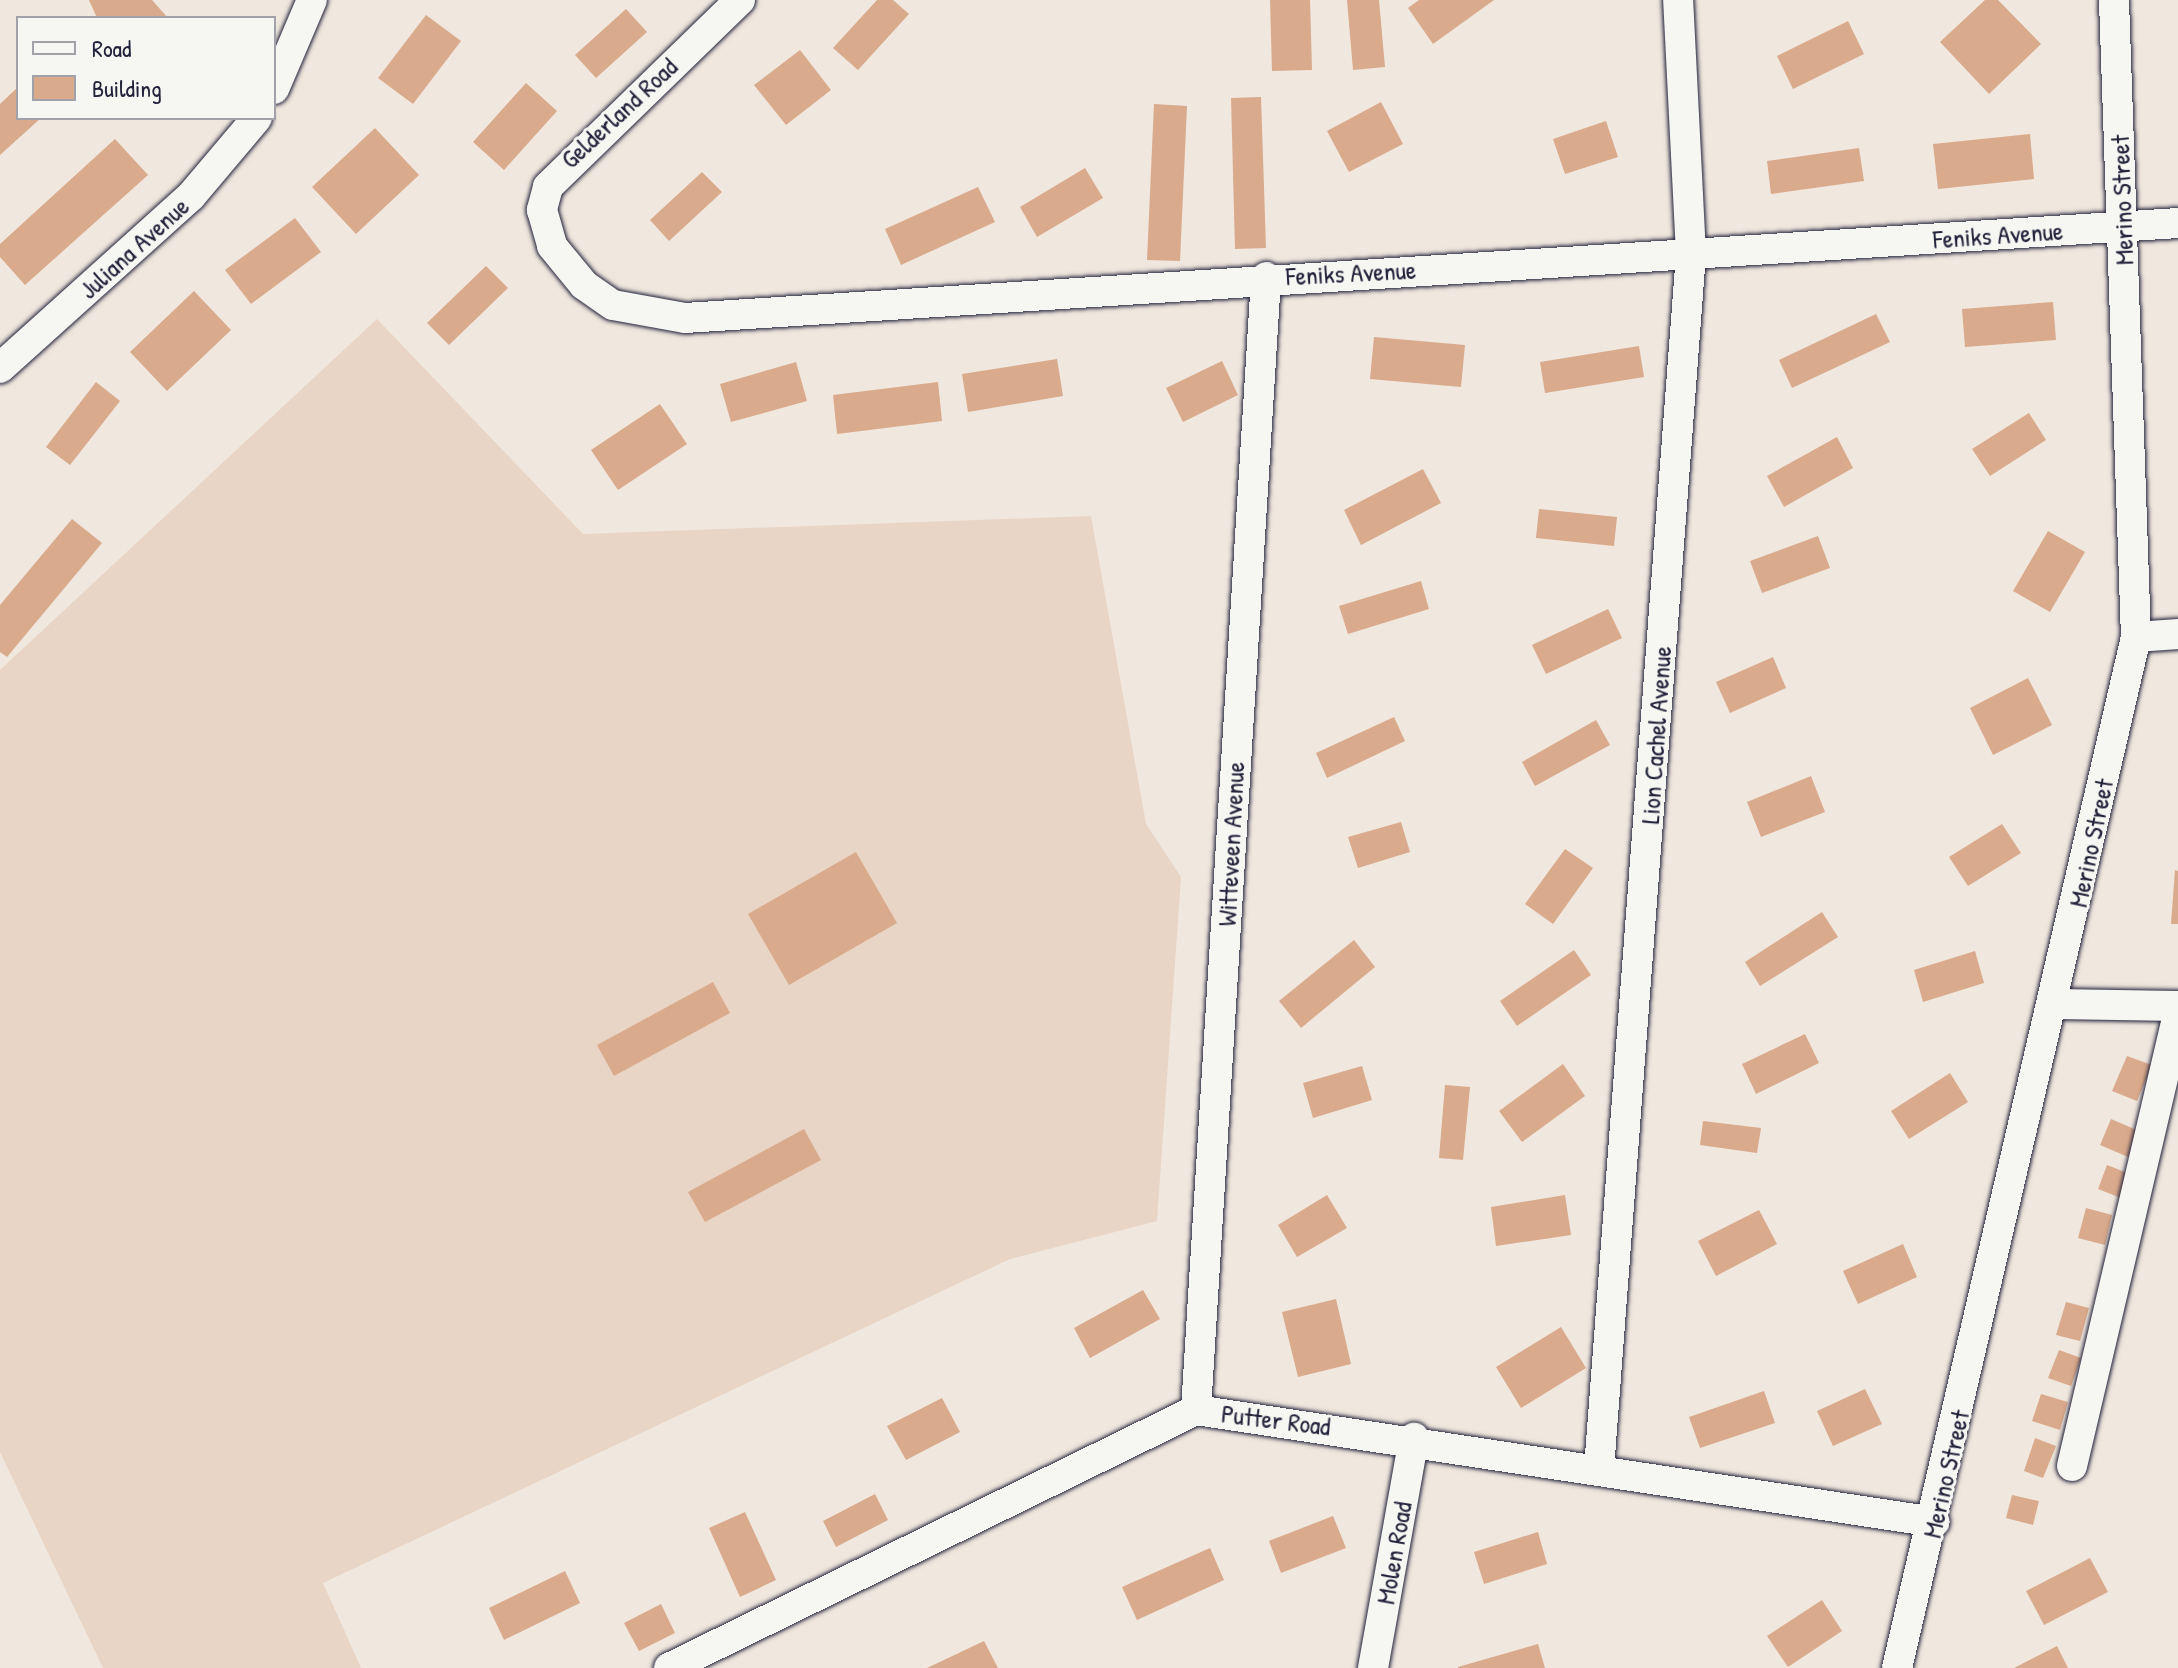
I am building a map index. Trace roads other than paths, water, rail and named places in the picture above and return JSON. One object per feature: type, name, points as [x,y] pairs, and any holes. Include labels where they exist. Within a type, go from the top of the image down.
[{"type":"street","points":[[276,84],[312,0]]},
{"type":"street","name":"Gelderland Road","points":[[552,246],[542,210],[557,173],[740,0]]},
{"type":"street","name":"Lion Cachel Avenue","points":[[1599,1469],[1691,254],[1678,0]]},
{"type":"street","name":"Merino Street","points":[[1897,1668],[1935,1522],[2056,1004],[2136,637],[2114,0]]},
{"type":"street","name":"Juliana Avenue","points":[[1,363],[191,196],[255,120]]},
{"type":"street","name":"Feniks Avenue","points":[[552,246],[600,298],[666,318],[1266,277],[2178,223]]},
{"type":"street","name":"Witteveen Avenue","points":[[1196,1410],[1266,277]]},
{"type":"street","points":[[2136,637],[2178,634]]},
{"type":"street","points":[[2056,1004],[2178,1006]]},
{"type":"street","points":[[2072,1466],[2178,1013]]},
{"type":"street","name":"Putter Road","points":[[669,1668],[1196,1410],[1414,1438],[1935,1522]]},
{"type":"street","name":"Molen Road","points":[[1373,1668],[1414,1438]]}]
